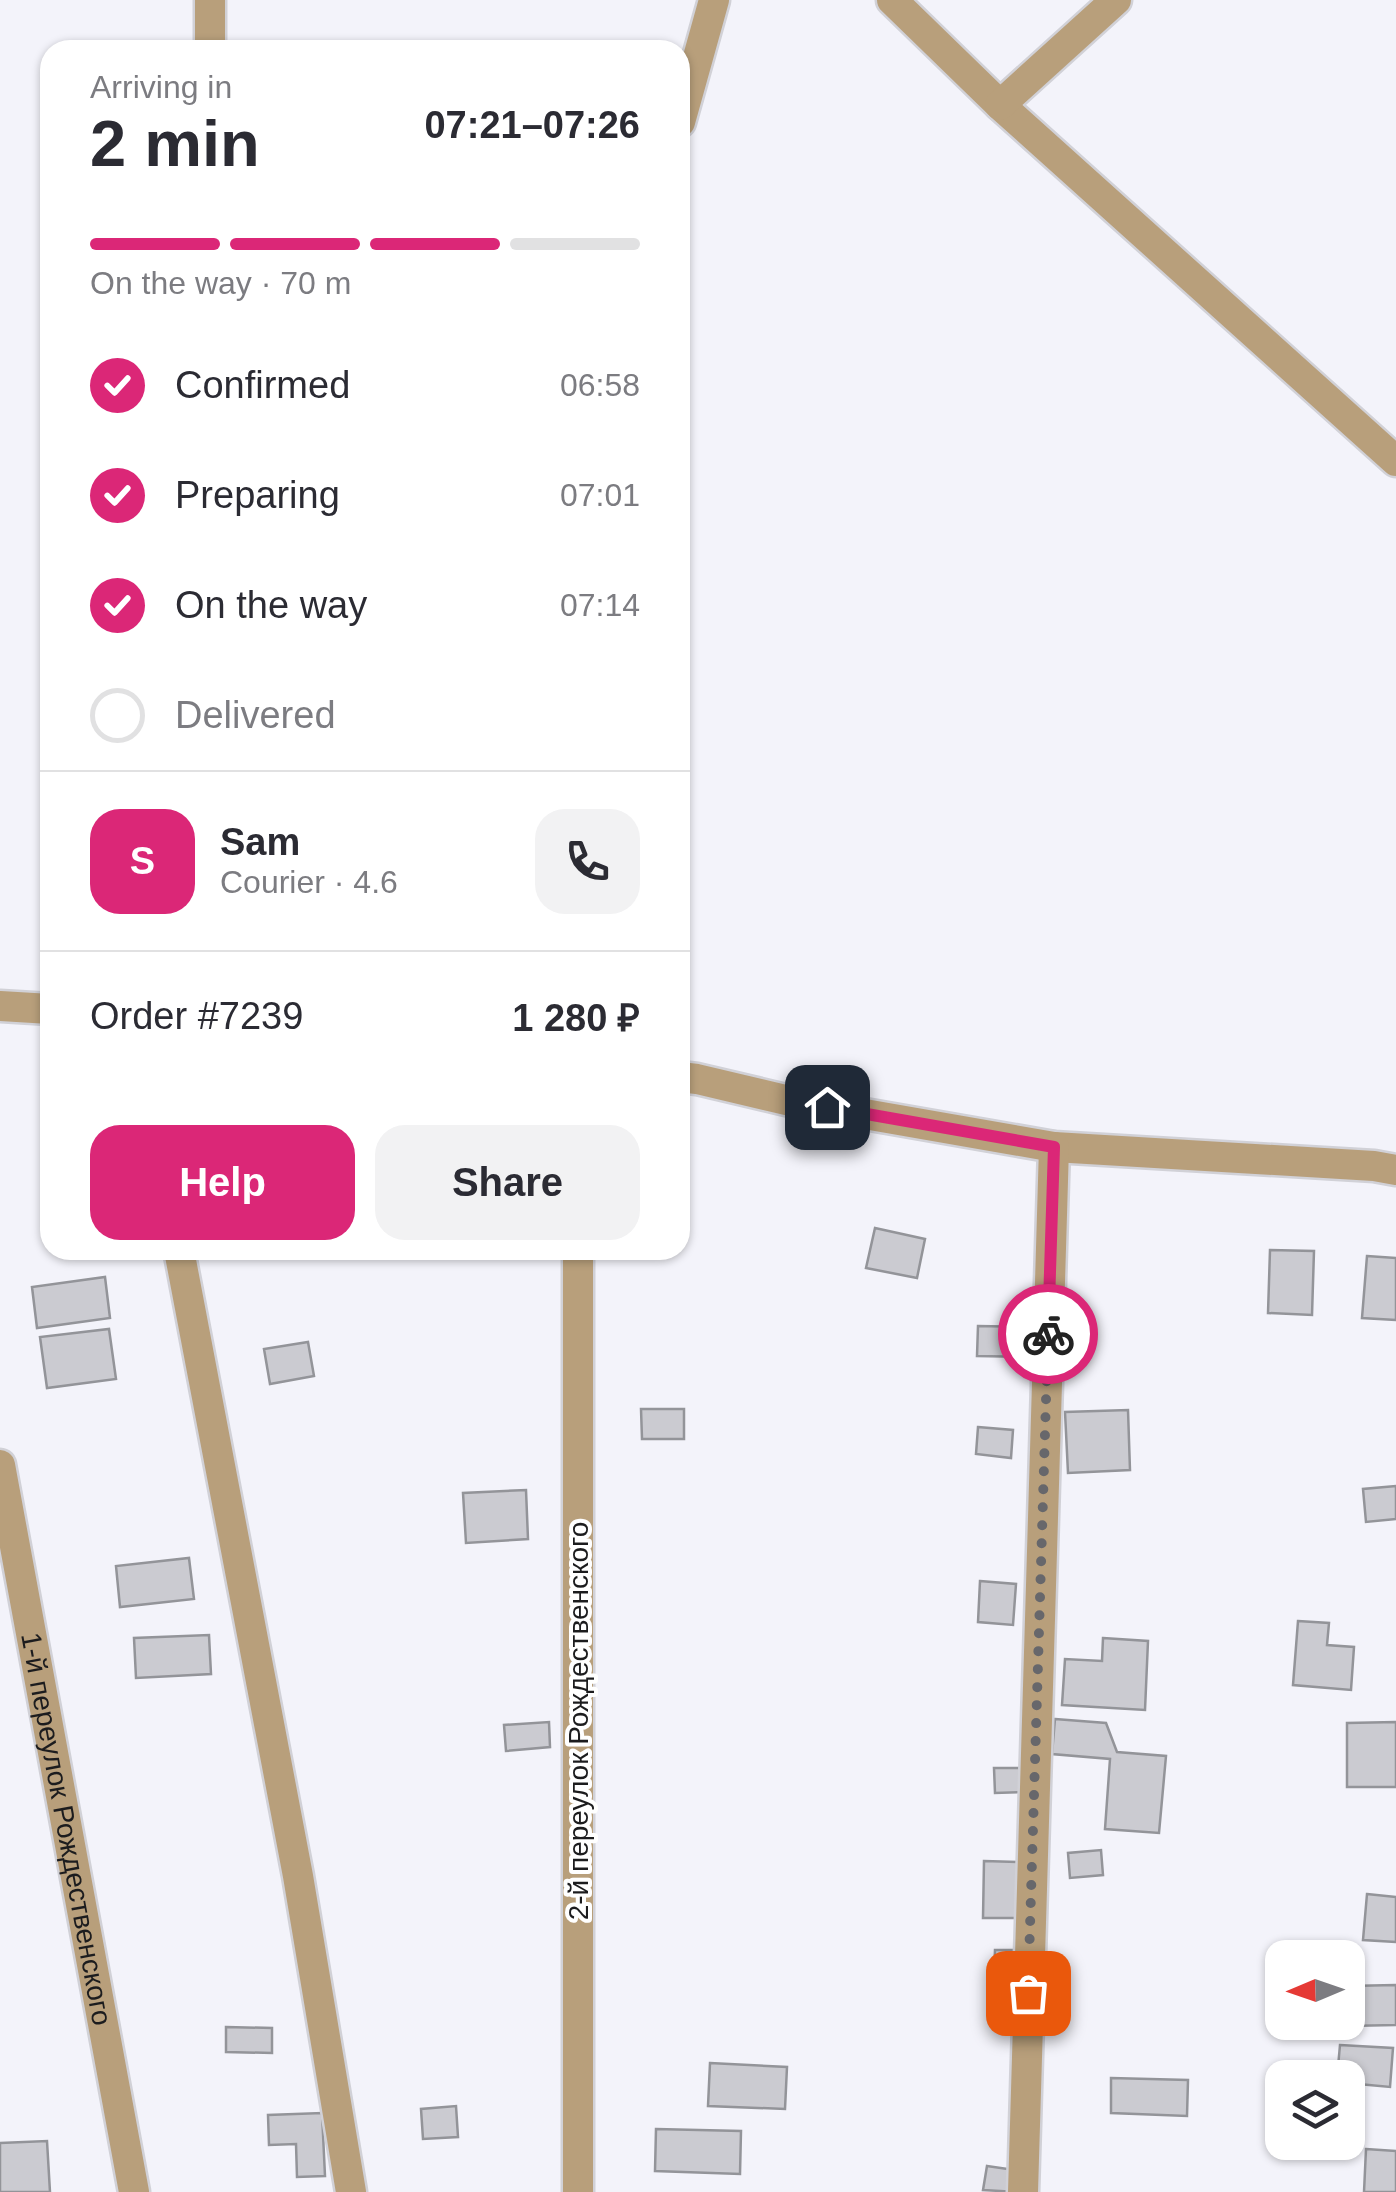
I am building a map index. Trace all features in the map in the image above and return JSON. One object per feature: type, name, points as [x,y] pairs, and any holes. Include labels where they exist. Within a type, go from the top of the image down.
[{"type":"street","points":[[210,0],[210,40]]},
{"type":"street","points":[[690,86],[714,0]]},
{"type":"street","points":[[892,0],[1000,105],[1396,461]]},
{"type":"street","points":[[1000,105],[1116,0]]},
{"type":"street","points":[[0,1006],[40,1009]]},
{"type":"street","points":[[690,1079],[1054,1147],[1396,1170]]},
{"type":"street","points":[[1023,2192],[1054,1147]]},
{"type":"street","points":[[180,1260],[298,1876],[351,2192]]},
{"type":"street","name":"2-й переулок Рождественского","points":[[578,1260],[578,2192]]},
{"type":"street","name":"1-й переулок Рождественского","points":[[0,1465],[134,2192]]},
{"type":"building","points":[[875,1228],[925,1239],[917,1278],[866,1268]]},
{"type":"building","points":[[1270,1250],[1314,1251],[1312,1315],[1268,1313]]},
{"type":"building","points":[[1367,1256],[1396,1258],[1396,1320],[1362,1318]]},
{"type":"building","points":[[105,1277],[110,1318],[37,1328],[32,1287]]},
{"type":"building","points":[[978,1326],[1031,1327],[1030,1357],[977,1356]]},
{"type":"building","points":[[109,1329],[116,1379],[47,1388],[40,1337]]},
{"type":"building","points":[[308,1342],[314,1376],[270,1384],[264,1349]]},
{"type":"building","points":[[641,1409],[684,1409],[684,1439],[642,1439]]},
{"type":"building","points":[[1128,1410],[1130,1470],[1068,1473],[1065,1412]]},
{"type":"building","points":[[978,1427],[1013,1430],[1011,1458],[976,1454]]},
{"type":"building","points":[[1396,1486],[1396,1519],[1366,1522],[1363,1489]]},
{"type":"building","points":[[526,1490],[528,1539],[466,1543],[463,1493]]},
{"type":"building","points":[[189,1558],[194,1599],[120,1607],[116,1566]]},
{"type":"building","points":[[980,1581],[1016,1584],[1013,1625],[978,1622]]},
{"type":"building","points":[[1298,1621],[1329,1623],[1327,1645],[1354,1647],[1351,1690],[1293,1685]]},
{"type":"building","points":[[209,1635],[211,1674],[136,1678],[134,1638]]},
{"type":"building","points":[[1103,1638],[1148,1641],[1145,1710],[1062,1705],[1065,1659],[1102,1661]]},
{"type":"building","points":[[1055,1719],[1106,1723],[1117,1752],[1166,1756],[1159,1833],[1105,1829],[1110,1759],[1052,1754]]},
{"type":"building","points":[[549,1722],[550,1747],[506,1751],[504,1725]]},
{"type":"building","points":[[1396,1722],[1396,1787],[1347,1787],[1347,1723]]},
{"type":"building","points":[[994,1768],[1022,1768],[1022,1792],[995,1793]]},
{"type":"building","points":[[1101,1850],[1103,1875],[1070,1878],[1068,1853]]},
{"type":"building","points":[[984,1861],[1018,1862],[1018,1918],[983,1918]]},
{"type":"building","points":[[1367,1894],[1396,1897],[1396,1942],[1363,1940]]},
{"type":"building","points":[[995,1950],[1023,1950],[1022,1978],[994,1978]]},
{"type":"building","points":[[1396,1985],[1396,2025],[1365,2026],[1365,1986]]},
{"type":"building","points":[[226,2027],[272,2028],[272,2053],[226,2052]]},
{"type":"building","points":[[1340,2045],[1393,2048],[1390,2087],[1365,2085],[1365,2060],[1339,2060]]},
{"type":"building","points":[[710,2063],[787,2067],[785,2109],[708,2106]]},
{"type":"building","points":[[1111,2078],[1188,2080],[1187,2116],[1111,2113]]},
{"type":"building","points":[[456,2106],[458,2137],[423,2139],[421,2109]]},
{"type":"building","points":[[322,2113],[325,2176],[297,2177],[296,2144],[269,2145],[268,2115]]},
{"type":"building","points":[[656,2129],[741,2131],[740,2174],[655,2171]]},
{"type":"building","points":[[47,2141],[50,2192],[0,2192],[0,2143]]},
{"type":"building","points":[[1366,2149],[1396,2151],[1396,2192],[1364,2192]]},
{"type":"building","points":[[987,2166],[1021,2171],[1017,2192],[983,2190]]},
{"type":"way so far","points":[[1028,1993],[1048,1334]]},
{"type":"route","points":[[827,1107],[1054,1147],[1048,1334]]}]
